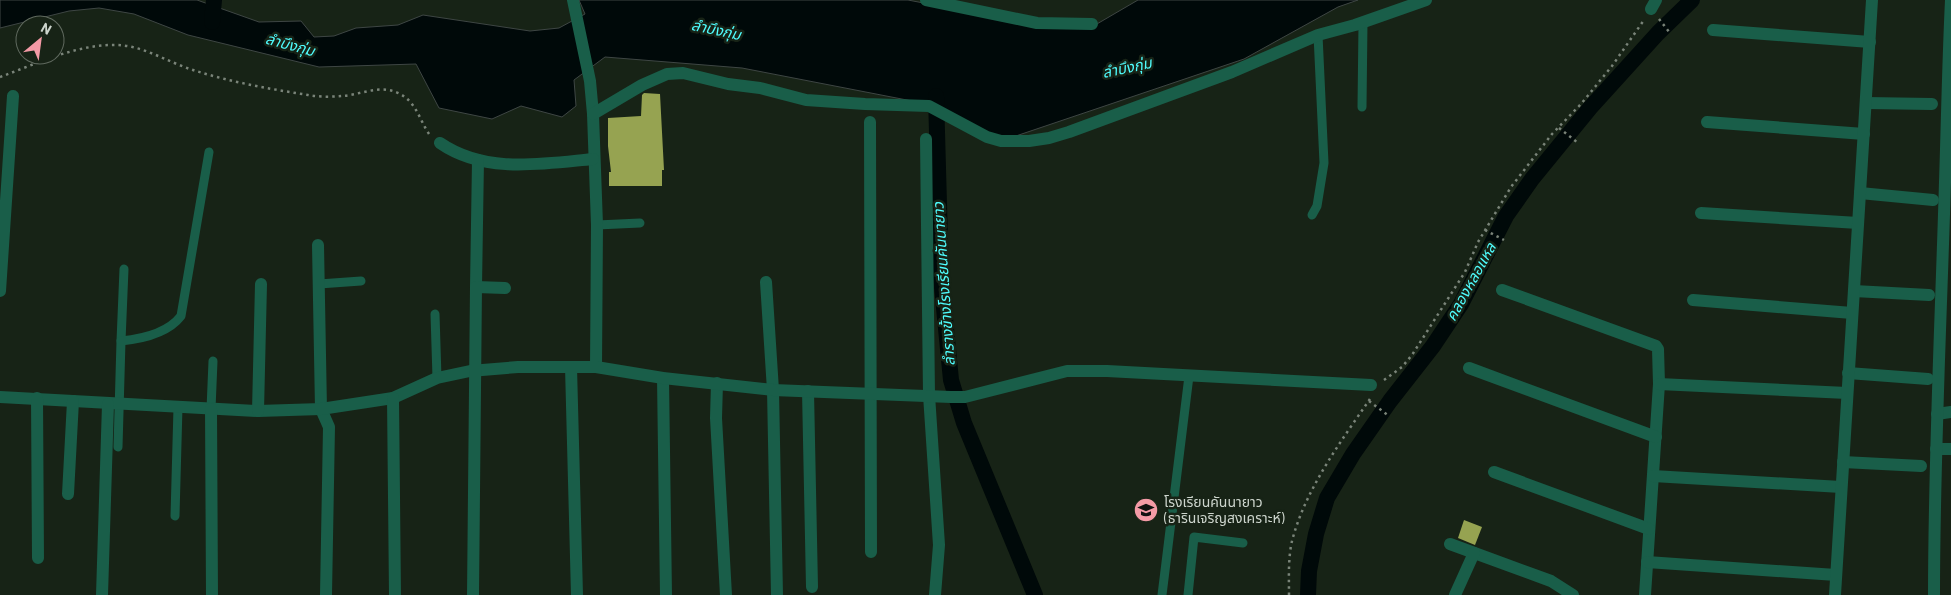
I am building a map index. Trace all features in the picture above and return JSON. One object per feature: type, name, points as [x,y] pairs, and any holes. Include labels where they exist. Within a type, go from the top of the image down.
[{"type":"street","points":[[573,0],[590,81],[593,114],[596,225],[596,367]]},
{"type":"street","points":[[926,0],[1036,23],[1092,24]]},
{"type":"street","points":[[593,114],[642,85],[667,74],[683,73],[728,84],[760,88],[806,100],[865,104],[926,105],[997,140],[1014,142],[1049,138],[1232,72],[1318,35],[1363,23],[1426,0]]},
{"type":"street","points":[[1835,595],[1872,0]]},
{"type":"street","points":[[1934,595],[1936,449],[1946,180],[1947,63],[1950,0]]},
{"type":"street","points":[[1713,30],[1870,42]]},
{"type":"street","points":[[0,291],[13,96]]},
{"type":"street","points":[[1866,103],[1932,104]]},
{"type":"street","points":[[870,122],[871,552]]},
{"type":"street","points":[[1707,122],[1864,134]]},
{"type":"street","points":[[926,139],[929,395],[939,545],[935,595]]},
{"type":"street","points":[[440,143],[470,159],[504,165],[544,164],[593,159]]},
{"type":"street","points":[[473,595],[478,160]]},
{"type":"street","points":[[1860,193],[1933,200]]},
{"type":"street","points":[[1701,213],[1858,223]]},
{"type":"street","points":[[318,245],[322,409],[329,427],[326,595]]},
{"type":"street","points":[[766,282],[773,390],[777,595]]},
{"type":"street","points":[[258,410],[261,284]]},
{"type":"street","points":[[476,287],[505,288]]},
{"type":"street","points":[[1502,290],[1656,346],[1659,353],[1659,384],[1645,595]]},
{"type":"street","points":[[1854,291],[1929,295]]},
{"type":"street","points":[[1693,300],[1852,313]]},
{"type":"street","points":[[0,398],[37,398],[211,409],[322,409],[393,398],[437,378],[476,370],[518,367],[596,367],[663,378],[773,390],[872,392],[951,397],[965,397],[1067,371],[1375,387]]},
{"type":"street","points":[[571,367],[576,595]]},
{"type":"street","points":[[1469,368],[1656,437]]},
{"type":"street","points":[[1848,374],[1928,379]]},
{"type":"street","points":[[663,378],[666,595]]},
{"type":"street","points":[[717,383],[716,418],[726,595]]},
{"type":"street","points":[[1659,384],[1847,394]]},
{"type":"street","points":[[808,391],[812,587]]},
{"type":"street","points":[[37,398],[38,558]]},
{"type":"street","points":[[393,398],[395,595]]},
{"type":"street","points":[[68,494],[73,401]]},
{"type":"street","points":[[102,595],[113,404]]},
{"type":"street","points":[[211,409],[212,595]]},
{"type":"street","points":[[1937,414],[1951,412]]},
{"type":"street","points":[[1936,449],[1951,449]]},
{"type":"street","points":[[1843,462],[1921,466]]},
{"type":"street","points":[[1494,472],[1650,529]]},
{"type":"street","points":[[1653,476],[1841,487]]},
{"type":"street","points":[[1450,544],[1551,581],[1573,595]]},
{"type":"street","points":[[1455,595],[1474,553]]},
{"type":"street","points":[[1647,562],[1836,576]]},
{"type":"lane","points":[[1362,107],[1363,23]]},
{"type":"lane","points":[[1312,214],[1317,206],[1324,162],[1318,35]]},
{"type":"lane","points":[[122,341],[138,340],[169,327],[176,323],[180,316],[208,152]]},
{"type":"lane","points":[[596,225],[640,223]]},
{"type":"lane","points":[[118,447],[113,404],[122,341],[124,269]]},
{"type":"lane","points":[[319,284],[361,281]]},
{"type":"lane","points":[[435,314],[437,378]]},
{"type":"lane","points":[[211,409],[213,361]]},
{"type":"lane","points":[[1162,595],[1175,532],[1189,376]]},
{"type":"lane","points":[[175,516],[178,407]]},
{"type":"lane","points":[[1188,595],[1192,536],[1243,542]]},
{"type":"path","points":[[1289,595],[1292,541],[1307,502],[1324,467],[1369,401],[1375,387],[1402,367],[1412,354],[1465,272],[1485,230],[1511,187],[1552,134],[1612,66],[1655,9],[1670,33]]},
{"type":"path","points":[[0,76],[66,53],[101,46],[121,45],[192,70],[311,96],[342,96],[379,89],[397,92],[409,99],[428,134],[440,143]]},
{"type":"path","points":[[1559,128],[1578,143]]},
{"type":"path","points":[[1485,230],[1504,240]]},
{"type":"path","points":[[1369,401],[1389,416]]},
{"type":"water","name":"ลำบึงกุ่ม","points":[[0,0],[197,0],[259,22],[301,21],[314,37],[334,36],[356,28],[398,25],[423,15],[530,31],[559,28],[585,14],[579,0],[908,0],[975,13],[1090,28],[1138,0],[1358,0],[1338,7],[1244,59],[1004,140],[912,101],[742,68],[605,57],[574,80],[576,106],[562,117],[521,106],[492,119],[439,108],[416,64],[319,67],[188,35],[134,14],[99,8],[69,11],[53,15],[15,15],[15,24],[0,28]]},
{"type":"building","points":[[644,93],[660,94],[664,170],[662,170],[662,186],[609,186],[609,172],[611,172],[608,146],[608,118],[641,116],[642,95]]},
{"type":"building","points":[[1464,520],[1482,527],[1475,545],[1458,538]]},
{"type":"waterway","points":[[212,22],[214,0]]},
{"type":"waterway","name":"คลองหลอแหล","points":[[1308,595],[1309,571],[1316,534],[1327,498],[1353,454],[1390,401],[1433,346],[1461,304],[1506,216],[1532,179],[1590,108],[1658,33],[1692,0]]},
{"type":"waterway","name":"ลำรางข้างโรงเรียนคันนายาว","points":[[936,96],[941,277],[951,380],[964,423],[1035,595]]},
{"type":"place","name":"โรงเรียนคันนายาว (ธารินเจริญสงเคราะห์)","points":[[1146,510]]}]
